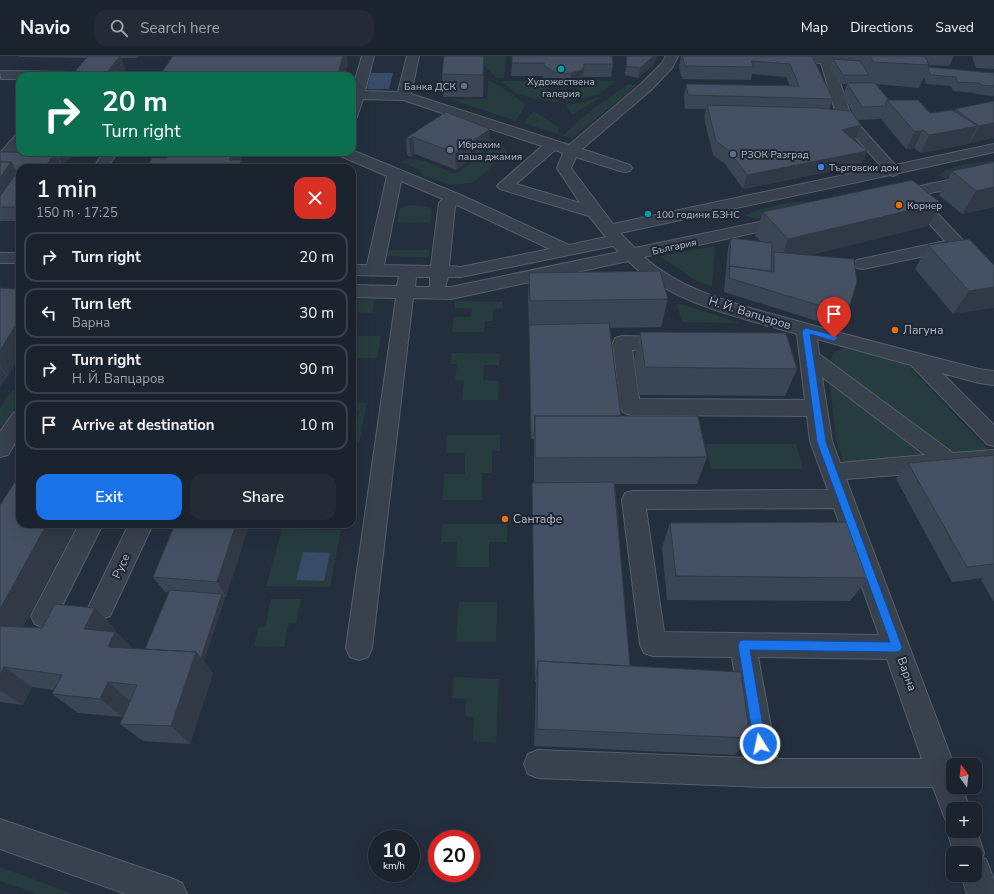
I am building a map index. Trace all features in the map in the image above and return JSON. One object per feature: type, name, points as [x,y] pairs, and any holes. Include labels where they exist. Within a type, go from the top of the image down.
[{"type":"street","points":[[356,99],[368,56]]},
{"type":"street","points":[[404,96],[413,56]]},
{"type":"street","points":[[655,71],[664,61],[663,56]]},
{"type":"street","points":[[572,150],[646,87],[668,65],[672,56]]},
{"type":"street","points":[[780,56],[826,58],[874,64]]},
{"type":"street","points":[[826,58],[844,117],[895,168],[917,169],[930,176],[934,184],[926,190]]},
{"type":"street","points":[[1,75],[16,75]]},
{"type":"street","points":[[357,95],[404,96],[625,168]]},
{"type":"street","points":[[829,117],[844,117]]},
{"type":"street","points":[[0,158],[6,156],[16,144]]},
{"type":"street","points":[[552,144],[505,186],[593,212]]},
{"type":"street","points":[[356,270],[461,272],[567,250],[614,235],[895,168],[994,148]]},
{"type":"street","name":"Н. Й. Вапцаров","points":[[572,150],[564,168],[593,212],[653,274],[684,292],[804,345],[917,360],[979,376],[994,378]]},
{"type":"street","points":[[352,156],[457,199],[567,250]]},
{"type":"street","points":[[895,168],[891,174],[891,177],[907,190],[994,284]]},
{"type":"street","points":[[374,270],[395,174]]},
{"type":"street","points":[[880,200],[907,190],[926,190],[994,175]]},
{"type":"street","points":[[457,199],[447,203],[440,272],[444,293],[530,293]]},
{"type":"street","name":"България","points":[[356,291],[444,293],[633,255],[804,217]]},
{"type":"street","points":[[863,264],[956,244]]},
{"type":"street","points":[[0,258],[16,258]]},
{"type":"street","points":[[574,284],[602,261]]},
{"type":"street","points":[[359,648],[408,271]]},
{"type":"street","points":[[654,292],[684,292]]},
{"type":"street","points":[[684,344],[622,343],[630,407],[817,408]]},
{"type":"street","points":[[804,345],[952,462]]},
{"type":"street","name":"Варна","points":[[804,345],[817,408],[821,442],[952,802]]},
{"type":"street","points":[[917,360],[994,438]]},
{"type":"street","points":[[832,472],[994,458]]},
{"type":"street","points":[[843,499],[633,500],[653,644],[897,647]]},
{"type":"street","points":[[44,616],[89,528]]},
{"type":"street","name":"Русе","points":[[101,608],[139,528]]},
{"type":"street","points":[[743,645],[765,773]]},
{"type":"street","points":[[538,764],[765,773],[942,773]]},
{"type":"street","points":[[0,834],[171,894]]},
{"type":"street","points":[[979,882],[983,894]]},
{"type":"green space","points":[[484,56],[506,56],[504,78],[497,78],[483,65]]},
{"type":"green space","points":[[594,80],[616,81],[598,95],[565,102],[565,93],[581,89]]},
{"type":"green space","points":[[488,81],[501,87],[526,104],[516,121],[450,99],[487,99]]},
{"type":"green space","points":[[501,81],[532,81],[549,91],[559,93],[559,102],[535,99],[516,93]]},
{"type":"green space","points":[[628,84],[636,86],[572,138],[563,136],[577,121]]},
{"type":"green space","points":[[601,97],[572,115],[566,105],[587,101]]},
{"type":"green space","points":[[534,111],[559,128],[558,134],[523,123]]},
{"type":"green space","points":[[456,126],[501,143],[508,153],[472,183],[452,185],[423,176],[418,169],[401,162],[407,159],[421,160],[455,174],[496,145],[449,127]]},
{"type":"green space","points":[[994,161],[994,168],[946,178],[938,176],[950,168],[957,166]]},
{"type":"green space","points":[[791,202],[813,202],[807,209],[758,219],[744,216],[758,210]]},
{"type":"green space","points":[[412,205],[432,209],[430,223],[397,222],[400,208]]},
{"type":"green space","points":[[715,246],[712,286],[696,281],[660,256]]},
{"type":"green space","points":[[389,250],[429,250],[428,257],[387,256]]},
{"type":"green space","points":[[356,299],[375,300],[372,313],[356,312]]},
{"type":"green space","points":[[455,301],[503,302],[503,309],[493,309],[493,321],[485,321],[484,332],[452,332],[454,317],[471,317],[472,308],[455,308]]},
{"type":"green space","points":[[681,304],[740,323],[682,322],[677,305]]},
{"type":"green space","points":[[356,336],[381,336],[377,358],[356,358]]},
{"type":"green space","points":[[851,346],[900,357],[990,452],[952,458],[828,365],[835,351]]},
{"type":"green space","points":[[452,353],[500,354],[499,365],[484,365],[483,380],[499,381],[498,400],[462,400],[464,380],[455,380],[457,364],[451,364]]},
{"type":"green space","points":[[829,376],[941,461],[845,468],[836,439]]},
{"type":"green space","points":[[13,390],[16,390],[16,407],[2,427],[0,426],[0,408]]},
{"type":"green space","points":[[356,402],[367,403],[359,443],[356,443],[356,425],[359,411],[356,411]]},
{"type":"green space","points":[[447,435],[500,435],[500,451],[492,451],[492,473],[482,473],[482,500],[443,500],[444,474],[465,474],[465,453],[446,453]]},
{"type":"green space","points":[[705,444],[796,444],[803,469],[711,469]]},
{"type":"green space","points":[[443,524],[507,524],[507,542],[489,542],[489,567],[456,567],[457,542],[441,542]]},
{"type":"green space","points":[[282,529],[341,530],[330,587],[266,586]]},
{"type":"green space","points":[[271,599],[301,599],[296,624],[289,623],[284,647],[254,646],[258,627],[265,627]]},
{"type":"green space","points":[[459,602],[497,602],[496,642],[456,642]]},
{"type":"green space","points":[[454,677],[499,679],[496,743],[473,741],[474,717],[465,716],[466,699],[452,698]]},
{"type":"green space","points":[[0,867],[73,894],[37,894],[0,881]]},
{"type":"water","points":[[371,73],[393,73],[389,89],[367,89]]},
{"type":"water","points":[[303,552],[330,553],[324,581],[296,580]]},
{"type":"building","points":[[88,56],[120,56],[107,72],[74,72]]},
{"type":"building","points":[[173,56],[343,56],[339,72],[162,72]]},
{"type":"building","points":[[444,56],[484,56],[483,75],[442,74]]},
{"type":"building","points":[[512,56],[612,56],[613,64],[584,64],[582,70],[564,74],[552,71],[545,66],[544,63],[512,63]]},
{"type":"building","points":[[627,56],[654,56],[640,68],[626,66]]},
{"type":"building","points":[[682,56],[812,56],[833,99],[688,95],[686,84],[799,86],[790,64],[751,61],[754,67],[685,66]]},
{"type":"building","points":[[870,56],[925,56],[929,65],[873,62]]},
{"type":"building","points":[[833,59],[860,61],[869,75],[843,75]]},
{"type":"building","points":[[928,67],[994,73],[994,86],[981,85],[980,83],[957,82],[956,77],[930,75]]},
{"type":"building","points":[[847,83],[875,83],[889,100],[887,100],[885,104],[887,106],[862,107]]},
{"type":"building","points":[[887,100],[918,100],[930,113],[952,110],[978,126],[929,135],[923,130],[915,132]]},
{"type":"building","points":[[994,101],[994,123],[979,126],[955,109]]},
{"type":"building","points":[[707,105],[818,108],[851,111],[861,125],[842,130],[867,151],[747,175],[729,151],[716,141]]},
{"type":"building","points":[[446,112],[490,129],[455,153],[413,137],[409,139],[406,138]]},
{"type":"building","points":[[0,152],[16,152],[16,156],[53,156],[47,164],[16,164],[16,171],[11,162],[0,162]]},
{"type":"building","points":[[168,156],[231,156],[229,160],[242,160],[240,164],[149,164],[152,158],[167,158]]},
{"type":"building","points":[[0,162],[11,162],[0,178]]},
{"type":"building","points":[[994,162],[994,187],[976,191],[952,171]]},
{"type":"building","points":[[16,174],[16,207],[0,207],[0,196]]},
{"type":"building","points":[[912,180],[941,203],[788,239],[763,212]]},
{"type":"building","points":[[731,238],[772,243],[771,271],[730,266],[729,270]]},
{"type":"building","points":[[969,239],[994,265],[994,287],[969,291],[928,245]]},
{"type":"building","points":[[774,252],[854,259],[857,282],[847,314],[729,278],[730,266],[774,272]]},
{"type":"building","points":[[660,271],[668,299],[530,301],[529,273]]},
{"type":"building","points":[[0,288],[16,289],[16,325],[0,351]]},
{"type":"building","points":[[609,323],[621,416],[535,416],[534,435],[531,435],[529,325]]},
{"type":"building","points":[[640,332],[786,333],[797,369],[645,367]]},
{"type":"building","points":[[535,416],[698,416],[707,457],[535,458]]},
{"type":"building","points":[[994,455],[994,564],[967,567],[908,463]]},
{"type":"building","points":[[16,480],[16,528],[45,528],[0,609],[0,505]]},
{"type":"building","points":[[614,482],[630,666],[538,661],[535,678],[532,483]]},
{"type":"building","points":[[850,522],[869,578],[676,576],[670,523]]},
{"type":"building","points":[[173,528],[235,528],[217,582],[153,577]]},
{"type":"building","points":[[170,590],[222,594],[201,658],[196,652],[145,649]]},
{"type":"building","points":[[55,604],[95,608],[84,629],[115,632],[108,647],[196,652],[171,726],[120,724],[137,685],[108,682],[100,699],[52,694],[62,675],[4,667],[0,675],[0,626],[42,628]]},
{"type":"building","points":[[538,661],[741,672],[750,738],[537,729]]},
{"type":"place","name":"Художествена галерия","points":[[561,69]]},
{"type":"place","name":"Банка ДСК","points":[[464,86]]},
{"type":"place","name":"Ибрахим паша джамия","points":[[450,150]]},
{"type":"place","name":"РЗОК Разград","points":[[733,154]]},
{"type":"place","name":"Търговски дом","points":[[821,167]]},
{"type":"place","name":"Корнер","points":[[899,205]]},
{"type":"place","name":"100 години БЗНС","points":[[648,214]]},
{"type":"place","name":"Лагуна","points":[[895,330]]},
{"type":"place","name":"Сантафе","points":[[505,519]]},
{"type":"route","points":[[760,744],[743,645],[897,647],[821,442],[806,331],[834,338]]}]
